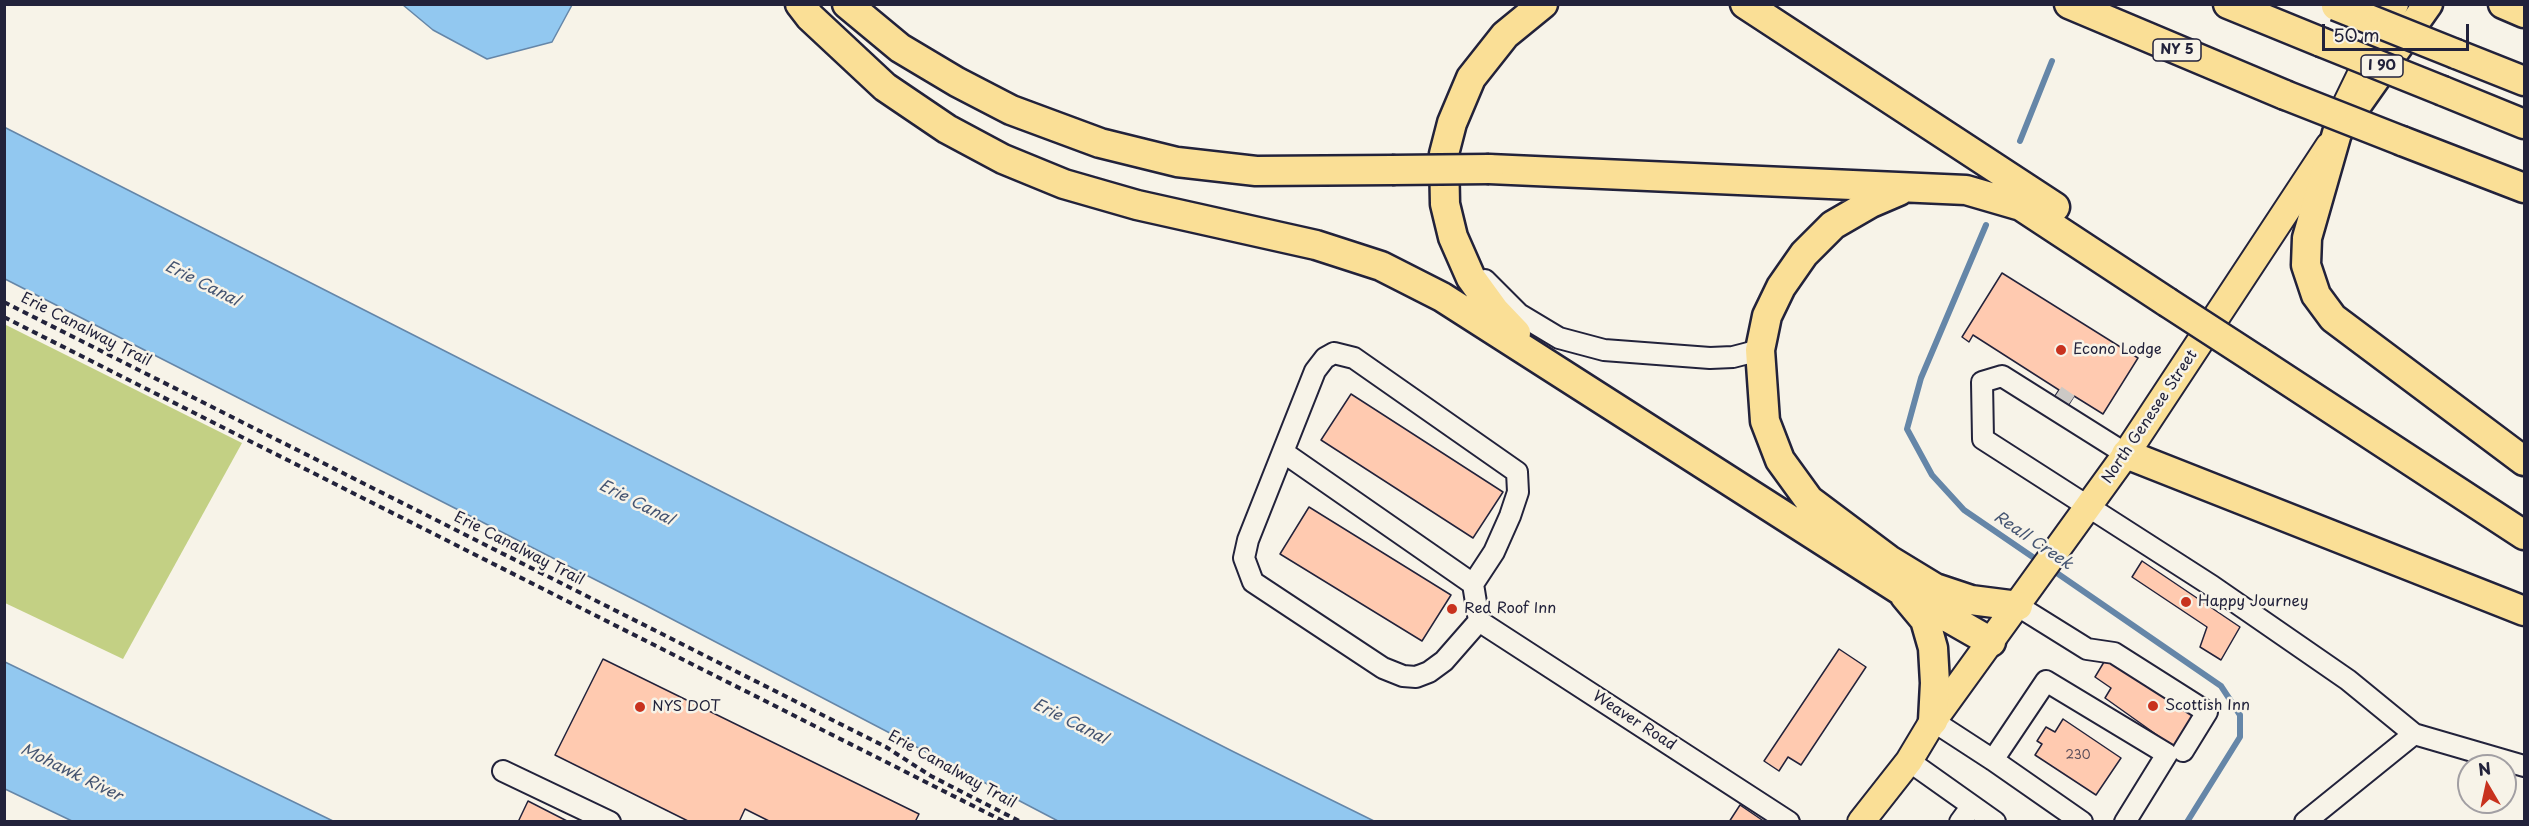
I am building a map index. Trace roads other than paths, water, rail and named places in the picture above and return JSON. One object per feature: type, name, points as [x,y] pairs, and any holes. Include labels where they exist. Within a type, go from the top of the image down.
[{"type":"highway","points":[[800,4],[810,17],[885,87],[947,129],[1003,159],[1064,184],[1137,205],[1316,245],[1381,266],[1442,297],[1900,590],[1991,642]]},
{"type":"highway","points":[[847,4],[900,48],[957,82],[1011,110],[1100,143],[1178,162],[1256,171],[1489,169],[1966,190],[2021,206],[2171,294]]},
{"type":"highway","points":[[1543,4],[1505,35],[1471,78],[1452,123],[1444,154],[1445,204],[1452,237],[1471,278],[1495,311],[1547,365]]},
{"type":"highway","points":[[1745,4],[2171,294],[2524,516]]},
{"type":"highway","name":"NY 5","points":[[2069,4],[2285,95],[2524,188]]},
{"type":"highway","name":"I 90","points":[[2228,4],[2524,124]]},
{"type":"highway","name":"North Genesee Street","points":[[2337,133],[2428,4]]},
{"type":"highway","points":[[2503,4],[2524,14]]},
{"type":"highway","name":"I 90","points":[[2335,5],[2524,81]]},
{"type":"highway","points":[[2337,133],[2307,238],[2306,265],[2316,295],[2333,318],[2361,341],[2524,461]]},
{"type":"highway","points":[[1904,189],[1871,203],[1833,225],[1804,254],[1781,287],[1767,316],[1760,350],[1765,421],[1780,460],[1809,500],[1889,560],[1935,588],[1971,600],[2026,595]]},
{"type":"highway","points":[[2260,352],[2524,535]]},
{"type":"highway","points":[[2126,454],[2524,611]]},
{"type":"highway","points":[[1900,590],[1925,620],[1933,648],[1935,683],[1933,722]]},
{"type":"main road","points":[[2319,161],[2395,4]]},
{"type":"main road","name":"North Genesee Street","points":[[1862,822],[1909,760],[1933,722],[2126,454],[2337,133]]},
{"type":"street","points":[[1452,237],[1480,276],[1519,314],[1559,338],[1604,350],[1710,358],[1732,357],[1760,350]]},
{"type":"street","points":[[1334,353],[1354,358],[1517,472],[1518,492],[1510,516],[1494,552],[1473,584],[1479,621],[1444,661],[1429,672],[1416,677],[1403,676],[1383,668],[1253,582],[1244,558],[1248,540],[1315,371],[1325,358],[1334,353]]},
{"type":"street","points":[[2126,454],[2002,376],[1982,382],[1983,439],[2212,586],[2348,680],[2414,734],[2524,766]]},
{"type":"street","points":[[2027,392],[2045,391],[2063,399],[2083,416],[2098,437]]},
{"type":"street","points":[[1282,452],[1473,584]]},
{"type":"street","points":[[2026,595],[2087,649],[2114,653],[2207,712],[2183,751]]},
{"type":"street","name":"Weaver Road","points":[[1479,621],[1790,822]]},
{"type":"street","points":[[1993,760],[2046,681],[2167,754],[2125,822]]},
{"type":"street","points":[[1933,722],[1993,760],[2082,822]]},
{"type":"street","points":[[2305,822],[2414,734]]},
{"type":"street","points":[[1909,760],[1966,814],[1995,822]]},
{"type":"street","points":[[503,771],[610,822]]},
{"type":"water","points":[[403,5],[572,5],[552,42],[487,59],[433,30]]},
{"type":"water","name":"Erie Canal","points":[[4,127],[1374,821],[1058,821],[645,605],[5,279]]},
{"type":"water","name":"Mohawk River","points":[[5,662],[333,821],[72,821],[5,789]]},
{"type":"waterway","name":"Reall Creek","points":[[2020,141],[2052,61]]},
{"type":"waterway","name":"Reall Creek","points":[[1986,225],[1921,378],[1907,429],[1932,475],[1964,510],[2040,562]]},
{"type":"waterway","name":"Reall Creek","points":[[2051,569],[2221,686],[2240,715],[2240,737],[2187,822]]},
{"type":"tunnel","points":[[2056,395],[2069,404]]},
{"type":"place","name":"Econo Lodge","points":[[2061,350]]},
{"type":"place","name":"Happy Journey","points":[[2186,602]]},
{"type":"place","name":"Red Roof Inn","points":[[1452,609]]},
{"type":"place","name":"Scottish Inn","points":[[2153,706]]},
{"type":"place","name":"NYS DOT","points":[[640,707]]}]
